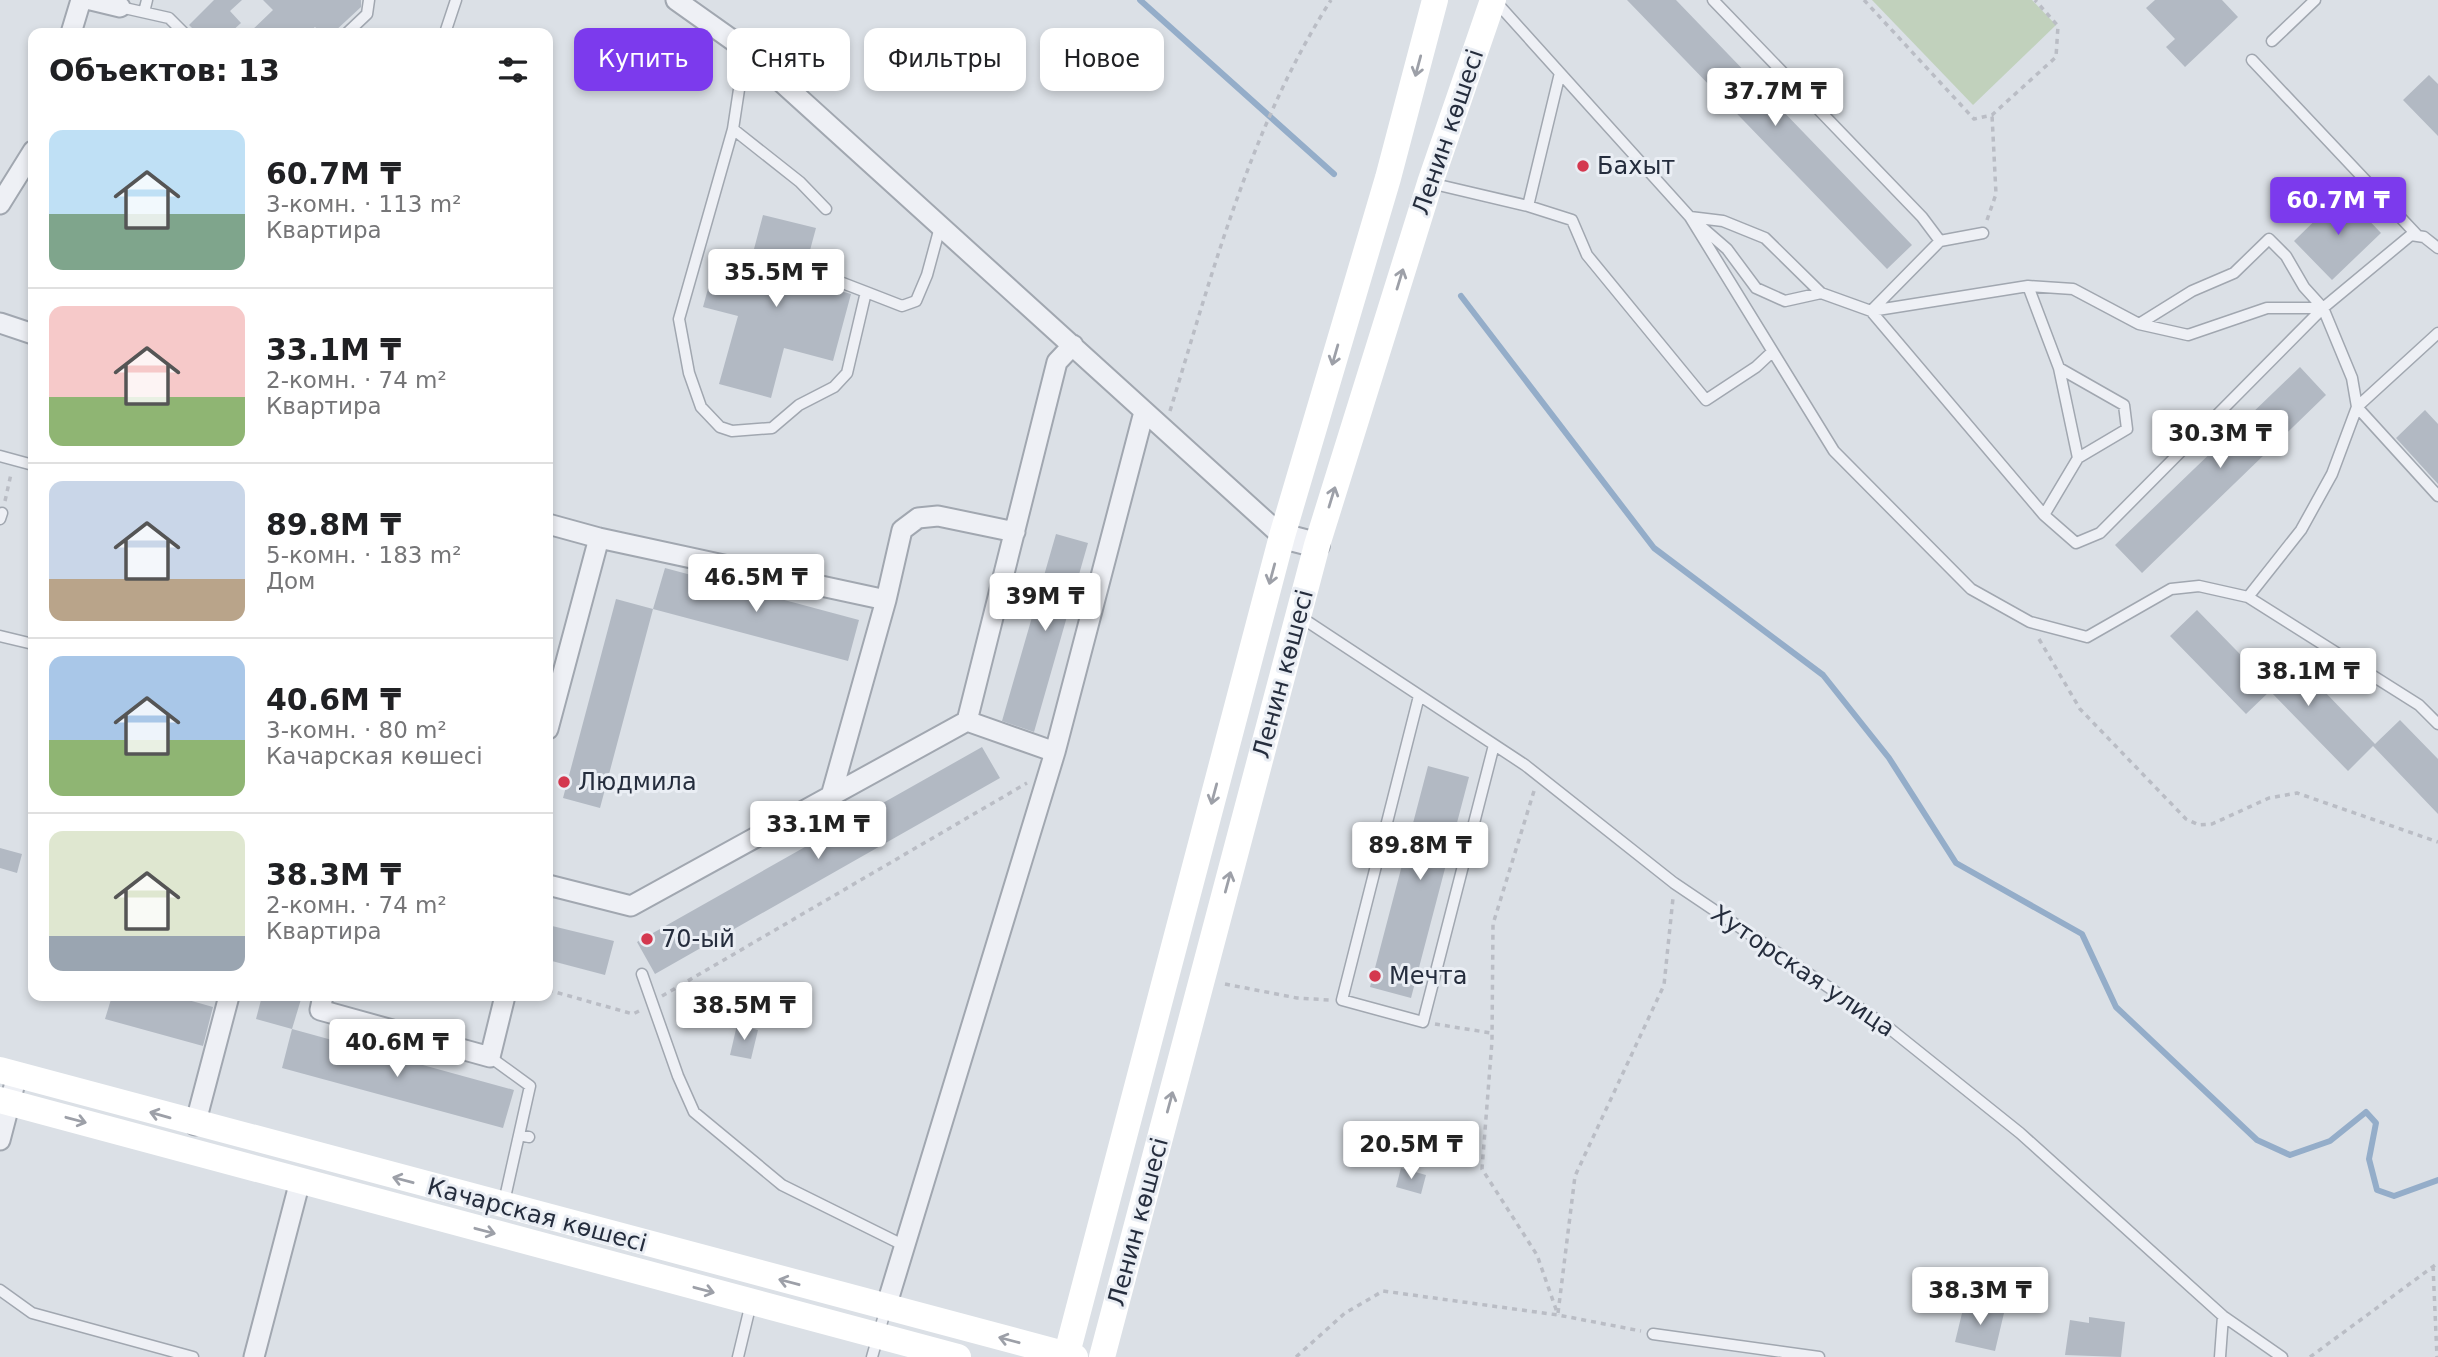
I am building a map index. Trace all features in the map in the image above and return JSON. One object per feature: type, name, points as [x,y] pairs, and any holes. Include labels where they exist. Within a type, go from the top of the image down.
[{"type":"main road","name":"Ленин көшесі","points":[[1069,1356],[1282,536],[1388,178],[1435,0]]},
{"type":"main road","name":"Ленин көшесі","points":[[1102,1357],[1317,545],[1430,183],[1494,0]]},
{"type":"main road","name":"Качарская көшесі","points":[[9,1073],[195,1125],[1069,1356]]},
{"type":"main road","name":"Качарская көшесі","points":[[5,1101],[752,1302],[875,1346],[958,1357]]},
{"type":"street","points":[[73,28],[81,0]]},
{"type":"street","points":[[91,0],[120,7]]},
{"type":"street","points":[[677,0],[727,36]]},
{"type":"street","points":[[791,91],[1282,536],[1317,545]]},
{"type":"street","points":[[0,204],[28,159]]},
{"type":"street","points":[[0,323],[28,332]]},
{"type":"street","points":[[553,886],[631,906],[967,721],[1057,362],[1073,345]]},
{"type":"street","points":[[886,1307],[1053,761],[1144,412]]},
{"type":"street","points":[[831,796],[886,600],[902,530],[918,517],[938,516],[1014,532]]},
{"type":"street","points":[[553,525],[599,538],[886,600]]},
{"type":"street","points":[[553,710],[599,538]]},
{"type":"street","points":[[967,721],[1053,761]]},
{"type":"street","points":[[195,1125],[228,1001]]},
{"type":"street","points":[[322,1001],[320,1010],[490,1057],[504,1001]]},
{"type":"street","points":[[0,1140],[9,1073]]},
{"type":"street","points":[[254,1357],[300,1181]]},
{"type":"lane","points":[[144,12],[147,0]]},
{"type":"lane","points":[[352,28],[367,14],[369,0]]},
{"type":"lane","points":[[447,28],[456,0]]},
{"type":"lane","points":[[1494,0],[1690,217],[1727,250],[1756,288],[1785,301],[1821,293]]},
{"type":"lane","points":[[1713,0],[1922,217],[1940,241]]},
{"type":"lane","points":[[2272,41],[2315,0]]},
{"type":"lane","points":[[120,7],[169,18],[179,28]]},
{"type":"lane","points":[[2252,60],[2417,235],[2438,248]]},
{"type":"lane","points":[[1528,206],[1560,73]]},
{"type":"lane","points":[[739,91],[733,129],[679,319],[689,373],[701,407],[720,427],[732,431],[772,428],[799,405],[834,387],[847,373],[866,292]]},
{"type":"lane","points":[[733,129],[800,182],[826,209]]},
{"type":"lane","points":[[1430,183],[1528,206],[1572,220],[1587,255],[1706,400],[1772,352]]},
{"type":"lane","points":[[1690,217],[1723,221],[1765,238],[1821,293],[1871,311],[2028,286],[2073,289],[2139,324],[2188,335],[2267,308],[2323,308]]},
{"type":"lane","points":[[1690,217],[1834,451],[1971,589],[2030,622],[2087,637],[2171,589],[2199,586],[2248,597],[2419,705],[2438,724]]},
{"type":"lane","points":[[827,277],[902,306],[916,301],[928,275],[940,227]]},
{"type":"lane","points":[[1871,311],[1940,241],[1983,233]]},
{"type":"lane","points":[[1871,311],[2044,515],[2076,543],[2100,533],[2323,308],[2411,235],[2417,235]]},
{"type":"lane","points":[[2139,324],[2192,291],[2234,273],[2269,239],[2286,256],[2304,287],[2323,308],[2353,378],[2357,407],[2438,496]]},
{"type":"lane","points":[[2028,286],[2059,369],[2078,458]]},
{"type":"lane","points":[[2248,597],[2301,530],[2332,474],[2357,407],[2438,333]]},
{"type":"lane","points":[[2044,515],[2078,458],[2127,429],[2124,405],[2059,369]]},
{"type":"lane","points":[[0,456],[28,464]]},
{"type":"lane","name":"Хуторская улица","points":[[1299,616],[1494,745],[1674,883],[1888,1028],[2020,1133],[2223,1316],[2282,1357]]},
{"type":"lane","points":[[0,636],[28,643]]},
{"type":"lane","points":[[1419,696],[1342,1000],[1423,1023],[1494,745]]},
{"type":"lane","points":[[642,974],[678,1076],[694,1112],[782,1185],[905,1246]]},
{"type":"lane","points":[[490,1057],[530,1086],[524,1136],[503,1206]]},
{"type":"lane","points":[[0,1290],[32,1314],[194,1357]]},
{"type":"lane","points":[[738,1357],[752,1302]]},
{"type":"lane","points":[[875,1346],[886,1307]]},
{"type":"lane","points":[[2220,1357],[2223,1316]]},
{"type":"lane","points":[[1653,1334],[1819,1357]]},
{"type":"path","points":[[1164,430],[1238,189],[1310,33],[1331,0]]},
{"type":"path","points":[[1864,0],[1974,119],[1992,115],[2056,57],[2058,26],[2035,0]]},
{"type":"path","points":[[1983,233],[1996,194],[1992,115]]},
{"type":"path","points":[[1,516],[15,460]]},
{"type":"path","points":[[2030,622],[2080,709],[2186,819],[2199,825],[2212,824],[2269,798],[2297,793],[2438,842]]},
{"type":"path","points":[[553,991],[633,1014],[1053,761]]},
{"type":"path","points":[[1539,777],[1493,924],[1492,1033],[1482,1170],[1537,1255],[1558,1315]]},
{"type":"path","points":[[1558,1315],[1575,1176],[1664,985],[1674,883]]},
{"type":"path","points":[[1225,984],[1297,998],[1342,1000]]},
{"type":"path","points":[[1423,1023],[1492,1033]]},
{"type":"path","points":[[2310,1357],[2438,1263]]},
{"type":"path","points":[[2433,1266],[2437,1357]]},
{"type":"path","points":[[1296,1357],[1345,1313],[1383,1291],[1558,1315],[1653,1334]]},
{"type":"green space","points":[[1872,0],[2032,0],[2056,25],[1973,105]]},
{"type":"building","points":[[214,0],[242,0],[230,11],[241,23],[236,28],[192,28],[189,25]]},
{"type":"building","points":[[263,0],[361,0],[361,7],[338,28],[254,28],[273,10]]},
{"type":"building","points":[[1627,0],[1676,0],[1912,245],[1887,269]]},
{"type":"building","points":[[2155,0],[2222,0],[2238,17],[2185,67],[2166,47],[2175,39],[2146,8]]},
{"type":"building","points":[[2429,75],[2438,84],[2438,136],[2403,100]]},
{"type":"building","points":[[2343,193],[2381,233],[2332,280],[2294,241]]},
{"type":"building","points":[[763,215],[816,228],[802,280],[851,294],[833,361],[784,348],[771,398],[719,384],[738,316],[703,307],[712,274],[745,283]]},
{"type":"building","points":[[2300,367],[2326,395],[2142,573],[2115,545]]},
{"type":"building","points":[[2425,410],[2438,424],[2438,484],[2396,438]]},
{"type":"building","points":[[1056,534],[1088,543],[1034,732],[1002,721]]},
{"type":"building","points":[[665,568],[859,620],[848,661],[653,609]]},
{"type":"building","points":[[616,599],[653,609],[600,808],[563,798]]},
{"type":"building","points":[[2197,610],[2273,688],[2298,664],[2375,744],[2400,720],[2438,759],[2438,814],[2373,746],[2348,771],[2270,691],[2246,714],[2170,636]]},
{"type":"building","points":[[982,747],[1000,778],[655,974],[637,942]]},
{"type":"building","points":[[1428,766],[1469,777],[1411,998],[1370,987]]},
{"type":"building","points":[[0,848],[22,854],[17,873],[0,868]]},
{"type":"building","points":[[553,926],[614,941],[605,975],[553,961]]},
{"type":"building","points":[[110,1001],[192,1001],[213,1007],[203,1046],[105,1019]]},
{"type":"building","points":[[261,1001],[300,1001],[292,1029],[256,1019]]},
{"type":"building","points":[[737,1025],[758,1030],[751,1059],[730,1055]]},
{"type":"building","points":[[292,1029],[514,1090],[503,1128],[282,1068]]},
{"type":"building","points":[[1401,1168],[1426,1175],[1421,1194],[1396,1187]]},
{"type":"building","points":[[1978,1302],[1994,1306],[1993,1311],[2004,1313],[1995,1351],[1955,1342],[1963,1309],[1976,1312]]},
{"type":"building","points":[[2089,1317],[2125,1322],[2121,1357],[2065,1355],[2070,1320],[2089,1323]]},
{"type":"waterway","points":[[1140,0],[1334,174]]},
{"type":"waterway","points":[[1461,296],[1654,548],[1823,675],[1889,758],[1956,863],[2082,934],[2116,1007],[2257,1140],[2290,1155],[2330,1141],[2366,1112],[2376,1123],[2369,1159],[2377,1190],[2394,1196],[2438,1180]]},
{"type":"place","name":"Бахыт","points":[[1583,166]]},
{"type":"place","name":"Людмила","points":[[564,782]]},
{"type":"place","name":"70-ый","points":[[647,939]]},
{"type":"place","name":"Мечта","points":[[1375,976]]}]
